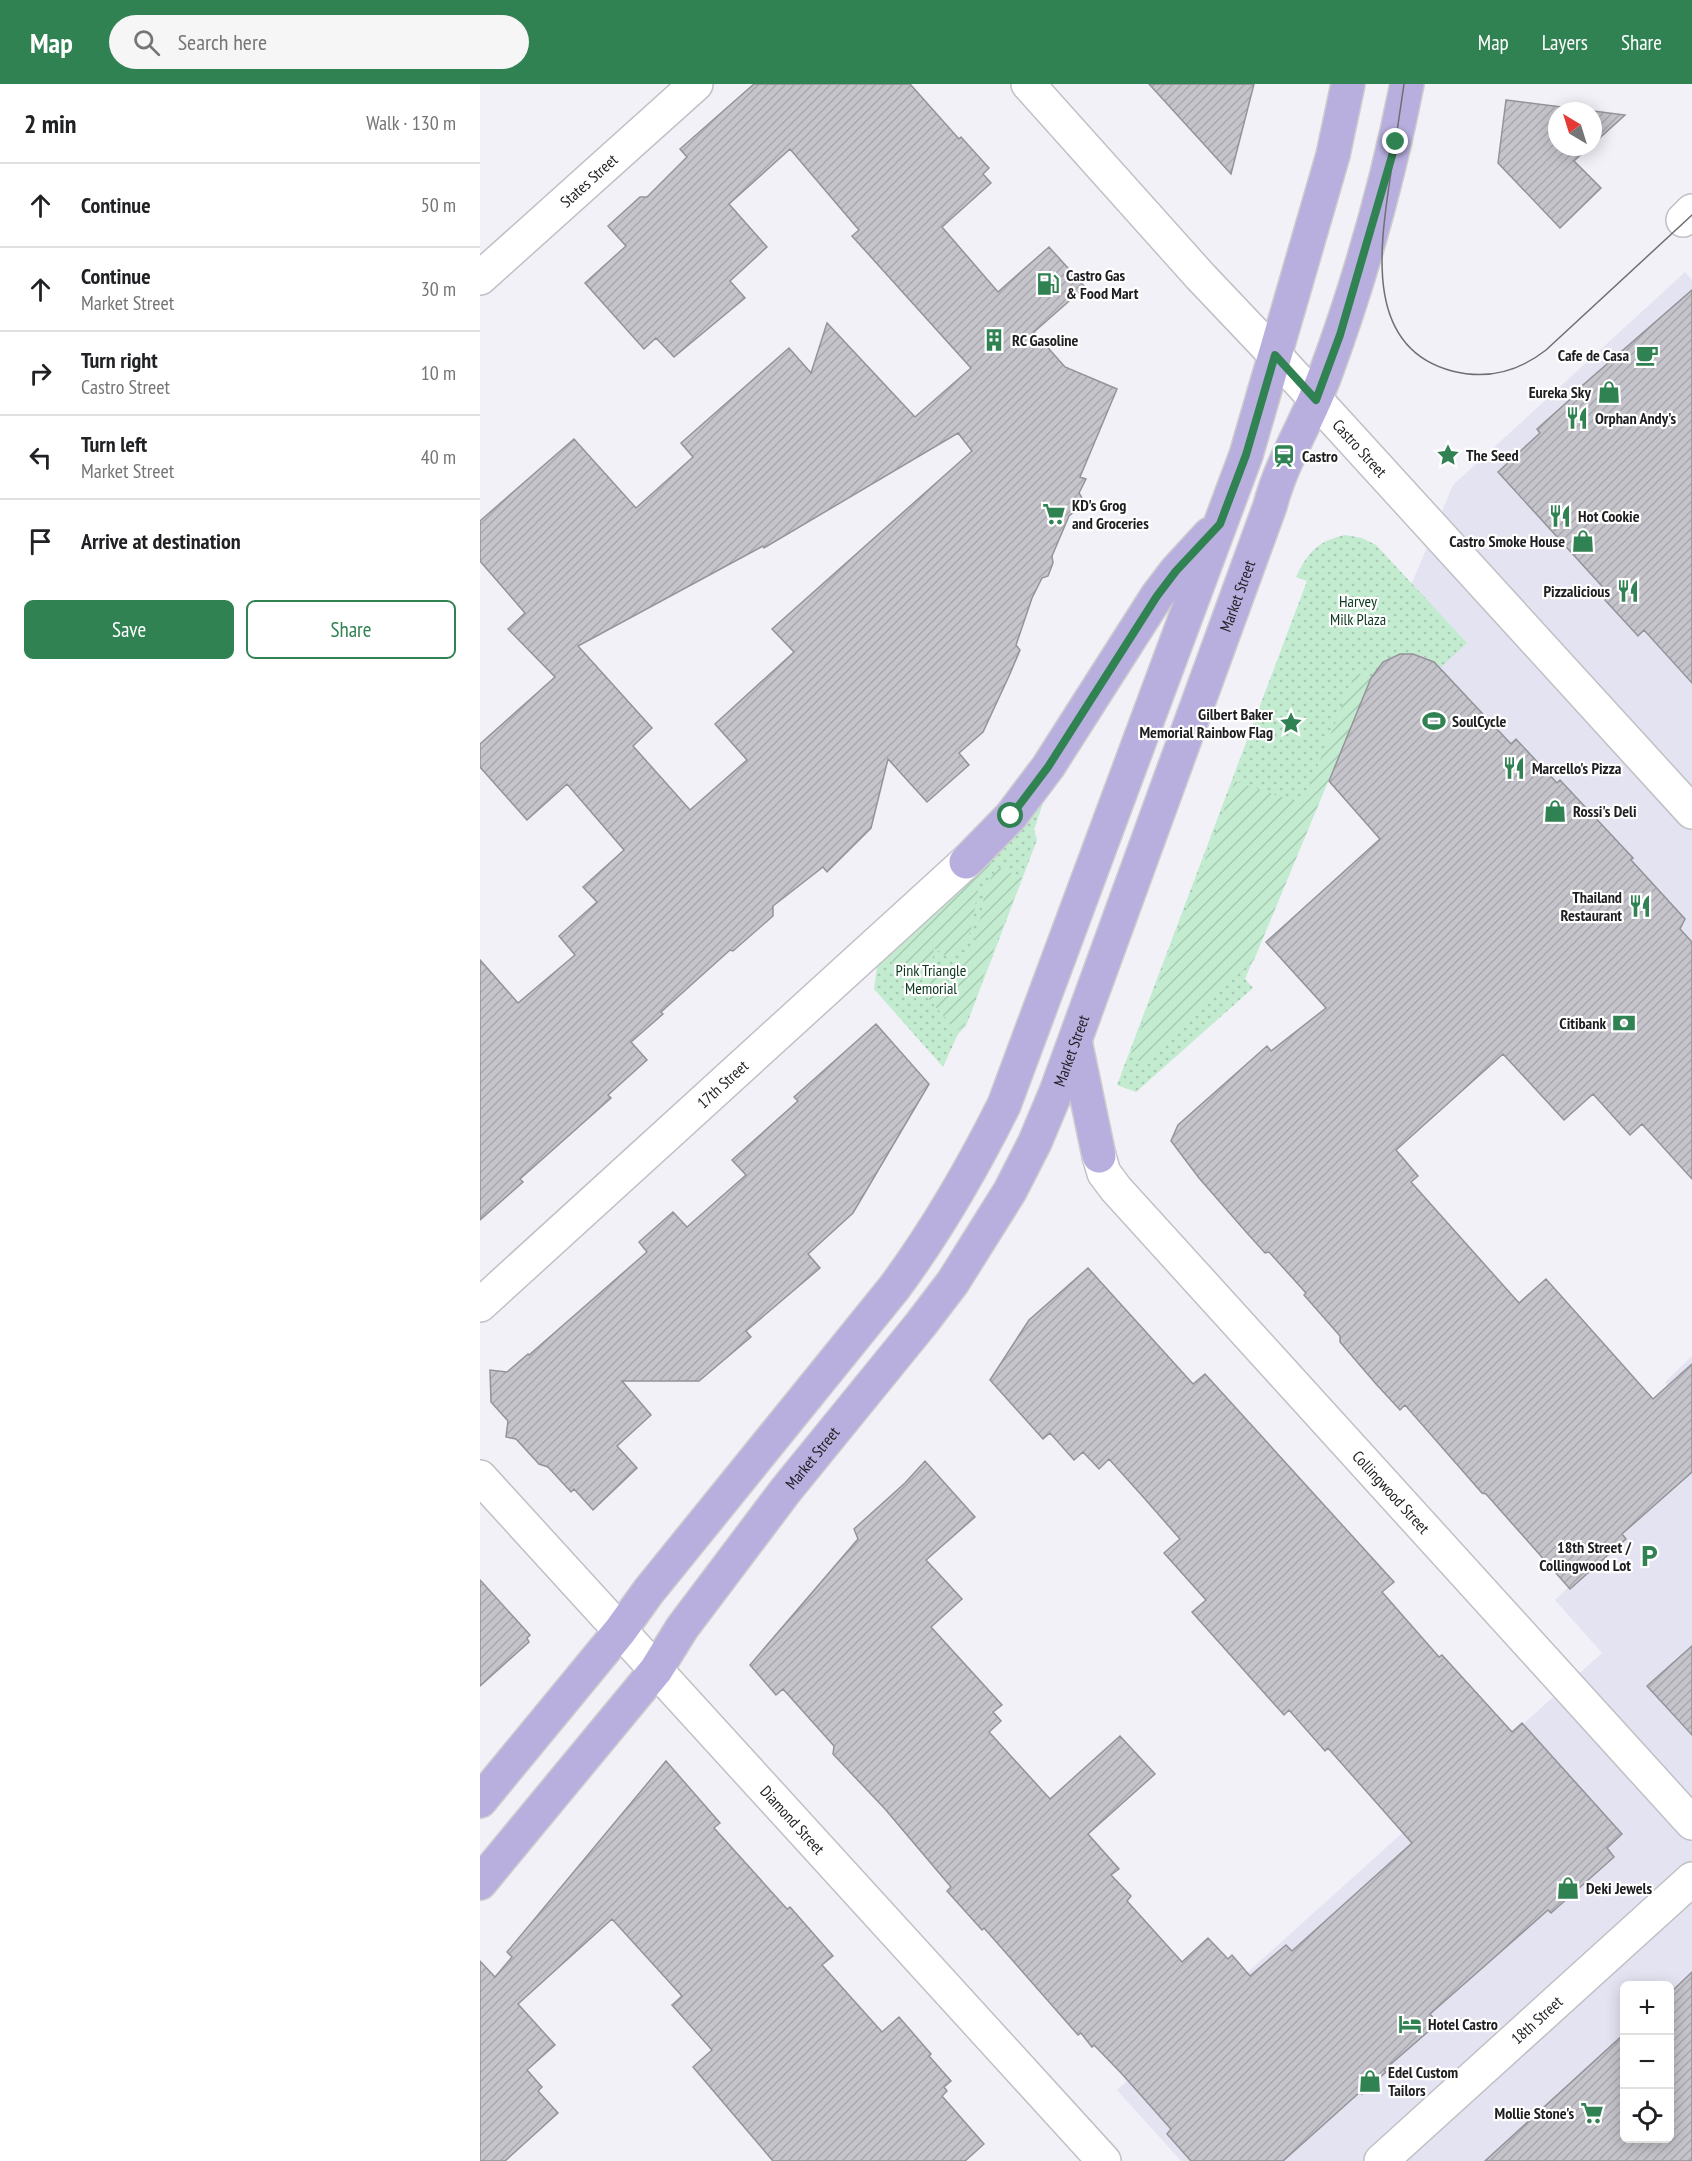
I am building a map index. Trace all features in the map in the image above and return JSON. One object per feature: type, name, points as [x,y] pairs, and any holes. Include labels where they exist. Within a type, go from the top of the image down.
[{"type":"main road","points":[[480,1801],[620,1631],[648,1592],[894,1288],[925,1246],[980,1154],[1024,1058],[1246,455],[1333,155],[1348,84]]},
{"type":"main road","name":"Market Street","points":[[480,1883],[656,1670],[682,1628],[754,1531],[921,1324],[964,1264],[1010,1191],[1035,1142],[1075,1041],[1275,489],[1316,400],[1340,335],[1396,142],[1407,84]]},
{"type":"main road","points":[[966,862],[1011,816],[1048,767],[1157,596],[1184,562],[1220,524]]},
{"type":"main road","points":[[1075,1041],[1099,1156]]},
{"type":"street","name":"States Street","points":[[480,278],[696,84]]},
{"type":"street","name":"Castro Street","points":[[1028,84],[1200,276],[1275,355],[1692,812]]},
{"type":"street","name":"17th Street","points":[[480,1305],[966,862]]},
{"type":"street","name":"Collingwood Street","points":[[1099,1156],[1104,1173],[1116,1189],[1692,1823]]},
{"type":"street","name":"Diamond Street","points":[[480,1477],[1104,2161]]},
{"type":"street","name":"18th Street","points":[[1381,2161],[1692,1879]]},
{"type":"shaded area","points":[[1685,272],[1692,280],[1692,1179],[1329,781],[1453,485]]},
{"type":"shaded area","points":[[1692,1356],[1692,1413],[1665,1382]]},
{"type":"shaded area","points":[[1692,1469],[1692,2161],[1181,2161],[1117,2090],[1602,1653],[1555,1600]]},
{"type":"green space","name":"Harvey Milk Plaza","points":[[1345,535],[1362,538],[1376,545],[1467,643],[1441,667],[1421,656],[1403,654],[1394,657],[1378,669],[1371,678],[1245,979],[1253,988],[1136,1092],[1117,1085],[1307,581],[1296,577],[1315,549],[1321,544]]},
{"type":"green space","points":[[1356,672],[1371,678],[1254,960],[1144,1063],[1130,1057],[1235,781],[1302,804]]},
{"type":"green space","name":"Pink Triangle Memorial","points":[[1045,797],[1034,830],[1037,840],[966,1026],[958,1034],[943,1067],[874,989],[877,967],[880,960]]},
{"type":"green space","points":[[995,853],[979,887],[972,926],[965,943],[949,958],[934,948],[932,966],[912,983],[886,954]]},
{"type":"green space","points":[[998,867],[1022,878],[964,1026],[957,1031],[919,988],[931,977],[957,964],[956,962],[972,946],[979,927],[988,884]]},
{"type":"building","points":[[754,84],[910,84],[959,139],[961,137],[989,168],[983,174],[991,183],[942,227],[998,292],[1049,247],[1085,287],[1034,332],[1065,367],[1117,389],[1080,477],[1086,479],[1079,493],[1082,498],[1076,510],[1069,516],[1052,556],[1053,563],[1048,576],[1042,578],[1032,598],[1016,645],[1020,650],[1009,676],[983,732],[959,753],[969,765],[927,802],[888,759],[871,828],[827,872],[823,867],[773,906],[773,916],[733,951],[730,950],[631,1042],[647,1060],[608,1095],[611,1098],[520,1179],[523,1182],[480,1220],[480,960],[518,1003],[575,955],[559,936],[597,902],[583,887],[624,850],[567,784],[527,820],[480,767],[480,744],[555,677],[508,629],[525,613],[480,561],[480,521],[574,439],[636,508],[693,457],[681,443],[789,348],[811,373],[827,323],[915,417],[971,368],[852,236],[859,230],[790,149],[729,204],[767,247],[730,281],[745,298],[674,357],[656,338],[644,349],[585,283],[626,246],[608,226],[640,197],[647,197],[687,157],[680,149]],"holes":[[[958,433],[972,451],[772,629],[794,652],[715,724],[747,760],[690,810],[633,746],[652,728],[578,646],[763,546],[764,548]]]},
{"type":"building","points":[[1149,84],[1254,84],[1231,174]]},
{"type":"building","points":[[1506,100],[1548,105],[1548,156],[1579,156],[1574,161],[1601,188],[1560,228],[1498,163]]},
{"type":"building","points":[[1602,112],[1625,115],[1602,136]]},
{"type":"building","points":[[1692,290],[1692,683],[1644,630],[1638,636],[1605,600],[1610,595],[1498,472],[1540,433],[1537,429],[1576,394],[1575,392]]},
{"type":"building","points":[[1400,654],[1413,654],[1434,662],[1511,744],[1516,739],[1557,783],[1560,780],[1633,858],[1631,860],[1685,919],[1680,929],[1692,942],[1692,1179],[1642,1124],[1630,1135],[1593,1094],[1564,1120],[1503,1054],[1396,1150],[1418,1176],[1411,1182],[1519,1303],[1546,1279],[1653,1399],[1692,1364],[1692,1472],[1622,1534],[1626,1539],[1570,1589],[1405,1405],[1400,1410],[1376,1384],[1340,1342],[1340,1336],[1304,1295],[1306,1293],[1269,1252],[1265,1253],[1247,1233],[1199,1178],[1171,1141],[1178,1125],[1267,1046],[1271,1051],[1326,1008],[1266,942],[1380,839],[1329,781],[1371,678],[1383,662]]},
{"type":"building","points":[[876,1024],[929,1084],[853,1213],[808,1254],[820,1268],[746,1331],[751,1337],[699,1381],[622,1381],[651,1415],[617,1446],[637,1468],[593,1510],[574,1489],[571,1492],[548,1467],[539,1464],[516,1439],[506,1437],[508,1421],[491,1402],[490,1370],[507,1372],[529,1355],[647,1252],[639,1242],[673,1212],[687,1227],[746,1175],[732,1160],[798,1101],[794,1097]]},
{"type":"building","points":[[1088,1268],[1193,1384],[1205,1374],[1394,1582],[1382,1592],[1439,1657],[1442,1655],[1512,1732],[1522,1723],[1622,1834],[1607,1848],[1614,1857],[1551,1913],[1548,1910],[1430,2014],[1438,2023],[1384,2070],[1386,2072],[1362,2094],[1360,2092],[1283,2161],[1191,2161],[1167,2134],[1171,2129],[1122,2074],[1094,2045],[1092,2047],[1081,2033],[1078,2035],[984,1928],[982,1930],[947,1891],[951,1887],[885,1809],[833,1754],[834,1746],[783,1689],[776,1695],[750,1665],[858,1539],[854,1529],[905,1483],[925,1461],[975,1517],[926,1560],[962,1599],[931,1627],[1002,1705],[993,1712],[1001,1721],[989,1732],[1050,1799],[1120,1736],[1155,1774],[1088,1834],[1119,1869],[1111,1875],[1131,1896],[1127,1901],[1182,1962],[1208,1938],[1228,1959],[1232,1955],[1250,1976],[1286,1945],[1292,1951],[1412,1843],[1328,1748],[1325,1751],[1289,1710],[1284,1715],[1192,1612],[1206,1600],[1164,1553],[1180,1539],[1109,1459],[1099,1469],[1083,1452],[1074,1460],[1050,1433],[1043,1439],[990,1380],[1029,1320]]},
{"type":"building","points":[[480,1580],[530,1635],[527,1638],[529,1642],[480,1686]]},
{"type":"building","points":[[1692,1646],[1692,1735],[1647,1686]]},
{"type":"building","points":[[666,1761],[720,1823],[714,1828],[787,1909],[790,1907],[833,1956],[822,1965],[882,2032],[899,2017],[931,2054],[929,2056],[951,2081],[944,2087],[947,2091],[942,2096],[984,2144],[965,2161],[773,2161],[693,2067],[712,2050],[672,2005],[682,1996],[612,1919],[518,2004],[555,2045],[527,2070],[542,2087],[538,2091],[558,2113],[505,2161],[480,2161],[480,1961],[495,1977],[512,1957],[507,1952]]},
{"type":"building","points":[[1692,1972],[1692,2161],[1485,2161],[1620,2038],[1620,2143],[1674,2143],[1674,1989]]},
{"type":"tram line","points":[[1404,84],[1383,234],[1384,292],[1391,318],[1404,341],[1424,359],[1452,371],[1478,375],[1502,372],[1524,364],[1546,350],[1692,215]]},
{"type":"place","name":"Castro Gas & Food Mart","points":[[1048,284]]},
{"type":"place","name":"RC Gasoline","points":[[994,340]]},
{"type":"place","name":"Cafe de Casa","points":[[1647,355]]},
{"type":"place","name":"Eureka Sky","points":[[1609,392]]},
{"type":"place","name":"Orphan Andy's","points":[[1577,418]]},
{"type":"place","name":"The Seed","points":[[1448,455]]},
{"type":"place","name":"Castro","points":[[1284,456]]},
{"type":"place","name":"KD's Grog and Groceries","points":[[1054,514]]},
{"type":"place","name":"Hot Cookie","points":[[1560,516]]},
{"type":"place","name":"Castro Smoke House","points":[[1583,541]]},
{"type":"place","name":"Pizzalicious","points":[[1628,591]]},
{"type":"place","name":"SoulCycle","points":[[1434,721]]},
{"type":"place","name":"Gilbert Baker Memorial Rainbow Flag","points":[[1291,723]]},
{"type":"place","name":"Marcello's Pizza","points":[[1514,768]]},
{"type":"place","name":"Rossi's Deli","points":[[1555,811]]},
{"type":"place","name":"Thailand Restaurant","points":[[1640,906]]},
{"type":"place","name":"Citibank","points":[[1624,1023]]},
{"type":"place","name":"18th Street / Collingwood Lot","points":[[1649,1556]]},
{"type":"place","name":"Deki Jewels","points":[[1568,1888]]},
{"type":"place","name":"Hotel Castro","points":[[1410,2024]]},
{"type":"place","name":"Edel Custom Tailors","points":[[1370,2081]]},
{"type":"place","name":"Mollie Stone's","points":[[1592,2113]]},
{"type":"route","points":[[1011,816],[1048,767],[1157,596],[1176,571],[1220,524],[1246,455],[1275,355],[1316,400],[1340,335],[1396,142]]}]
